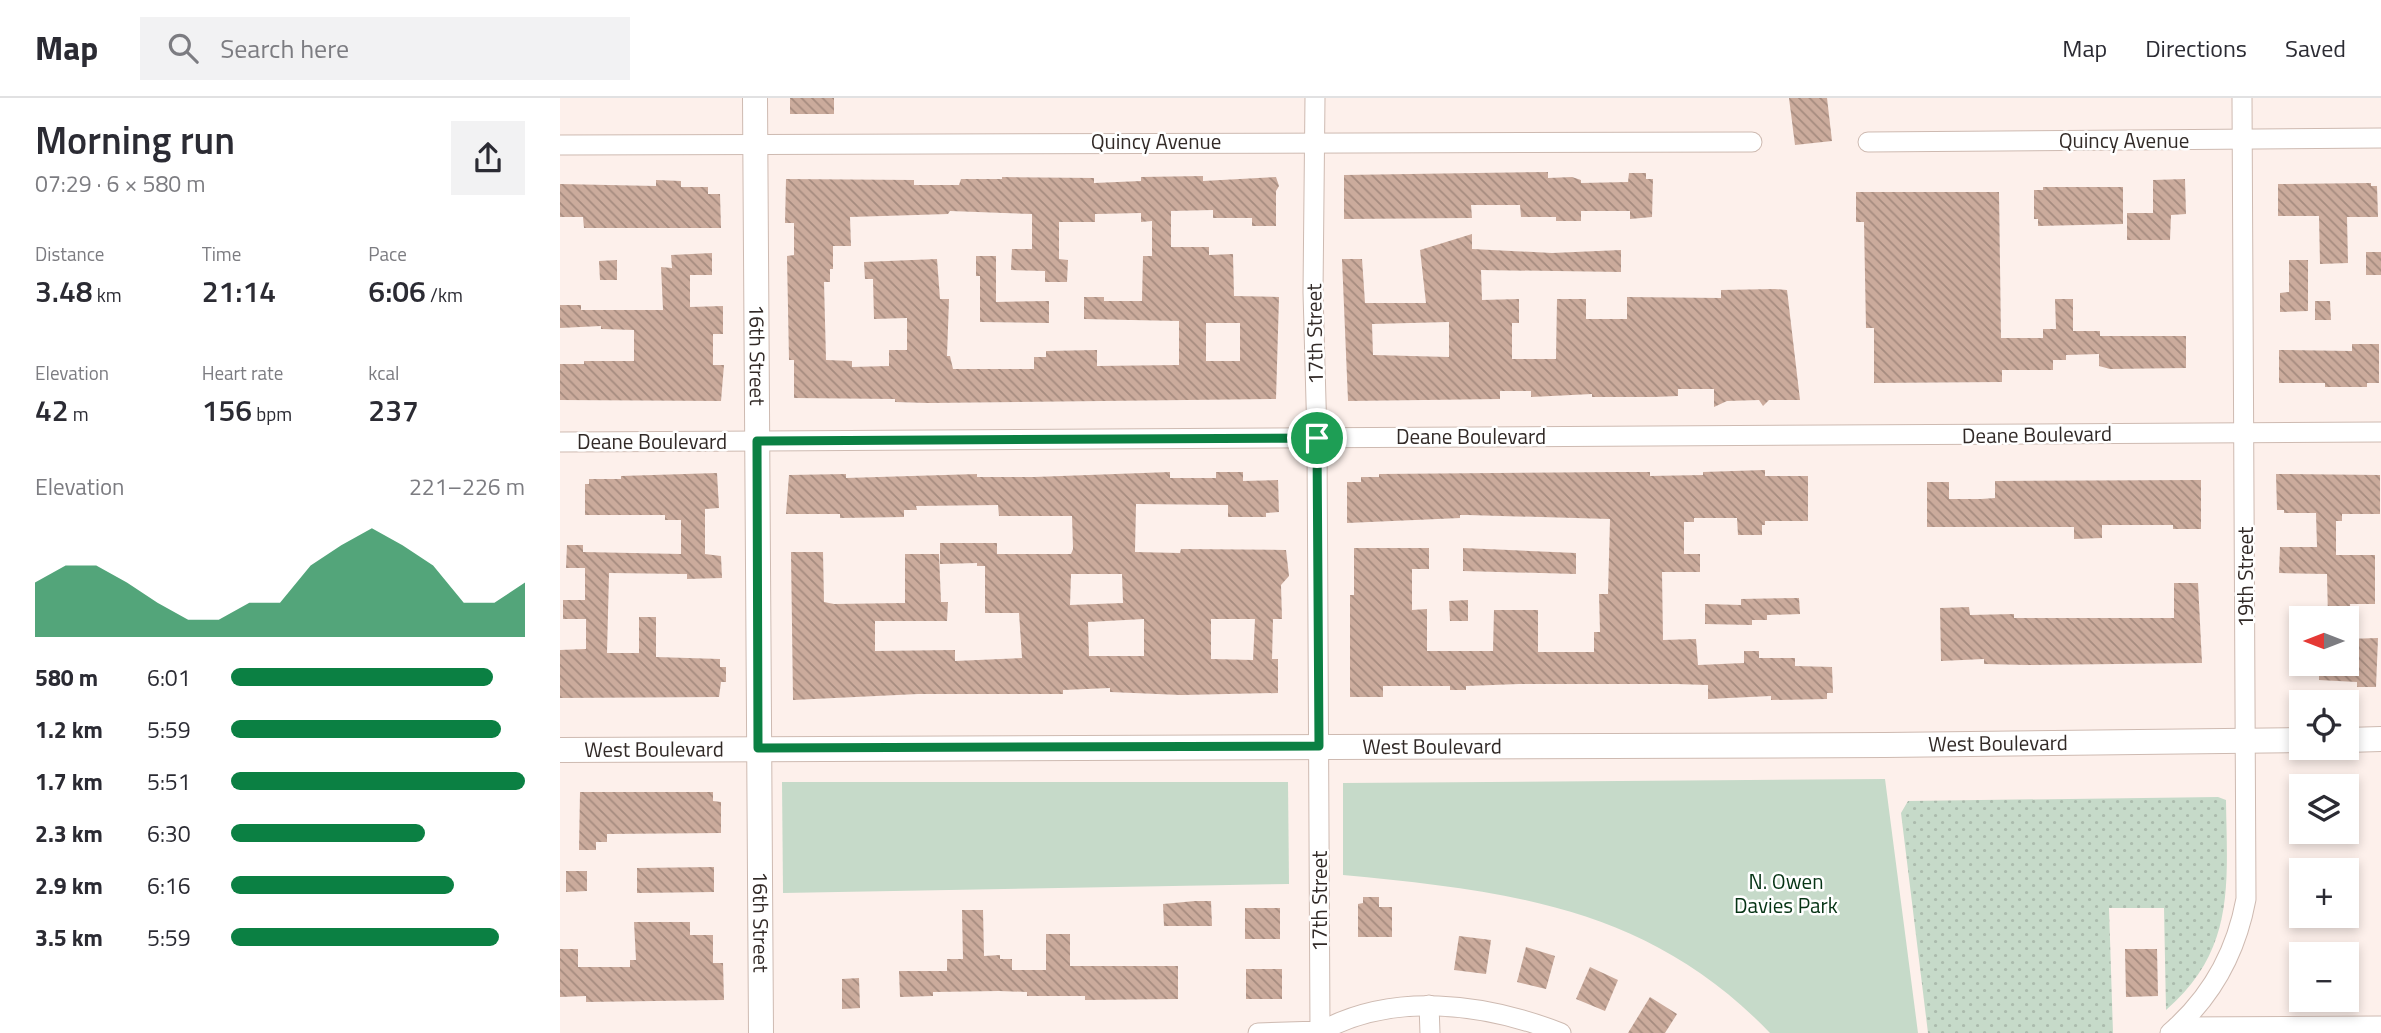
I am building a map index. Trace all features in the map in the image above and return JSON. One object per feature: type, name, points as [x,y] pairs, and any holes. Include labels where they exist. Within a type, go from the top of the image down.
[{"type":"street","name":"16th Street","points":[[755,98],[761,1033]]},
{"type":"street","name":"17th Street","points":[[1315,98],[1313,292],[1317,438],[1319,1032]]},
{"type":"street","name":"19th Street","points":[[2174,1030],[2205,998],[2224,967],[2243,917],[2248,870],[2242,98]]},
{"type":"street","name":"Quincy Avenue","points":[[1868,142],[2381,138]]},
{"type":"street","name":"Quincy Avenue","points":[[560,145],[1752,142]]},
{"type":"street","name":"Deane Boulevard","points":[[560,442],[2381,432]]},
{"type":"street","points":[[2359,740],[2381,739]]},
{"type":"street","name":"West Boulevard","points":[[560,750],[1858,745],[2289,740]]},
{"type":"street","points":[[1429,1005],[1430,1033]]},
{"type":"street","points":[[1258,1033],[1319,1032],[1378,1011],[1429,1005],[1495,1013],[1561,1033]]},
{"type":"street","points":[[2174,1030],[2381,1026]]},
{"type":"green space","name":"N. Owen Davies Park","points":[[1885,779],[1918,1033],[1770,1033],[1724,991],[1676,957],[1625,932],[1573,913],[1519,899],[1463,889],[1343,875],[1343,783]]},
{"type":"green space","points":[[782,782],[1288,782],[1289,884],[783,893]]},
{"type":"green space","points":[[2218,797],[2226,800],[2227,859],[2223,914],[2205,964],[2189,987],[2166,1010],[2164,908],[2109,908],[2113,1033],[1928,1033],[1901,813],[1908,801]]},
{"type":"building","points":[[790,98],[834,98],[834,114],[790,114]]},
{"type":"building","points":[[1789,98],[1827,98],[1832,141],[1795,145]]},
{"type":"building","points":[[1548,172],[1548,178],[1572,177],[1581,180],[1581,183],[1628,182],[1629,173],[1646,173],[1646,179],[1653,179],[1652,217],[1630,219],[1630,211],[1581,211],[1581,221],[1556,221],[1556,217],[1521,217],[1520,205],[1471,205],[1472,218],[1344,219],[1344,175]]},
{"type":"building","points":[[1203,176],[1203,181],[1276,177],[1279,186],[1276,191],[1276,226],[1252,226],[1252,218],[1213,218],[1213,210],[1171,211],[1171,247],[1209,247],[1209,255],[1233,254],[1234,296],[1279,297],[1276,399],[928,403],[895,402],[895,399],[794,398],[794,360],[789,360],[787,256],[794,255],[794,223],[785,223],[786,179],[914,180],[914,185],[959,185],[961,179],[1002,177],[1094,178],[1094,183],[1141,181],[1141,177]],"holes":[[[950,211],[1032,214],[1032,249],[1012,249],[1011,270],[1045,271],[1045,282],[1067,282],[1068,260],[1059,259],[1059,222],[1095,222],[1095,214],[1141,213],[1141,222],[1152,221],[1152,256],[1143,256],[1142,301],[1104,301],[1104,297],[1084,297],[1084,319],[1179,321],[1179,365],[1097,366],[1097,350],[1046,351],[1046,357],[1034,357],[1034,369],[953,369],[950,356],[947,356],[949,299],[940,299],[937,259],[864,262],[865,279],[873,279],[874,319],[907,318],[907,350],[889,350],[889,366],[852,367],[852,361],[826,360],[824,282],[830,282],[833,246],[851,246],[850,217],[948,214]],[[1206,323],[1240,323],[1240,361],[1206,361]]]},
{"type":"building","points":[[2185,179],[2186,214],[2171,215],[2170,240],[2127,240],[2127,213],[2153,213],[2153,180]]},
{"type":"building","points":[[656,180],[681,181],[681,187],[708,187],[708,194],[720,194],[721,228],[584,228],[583,217],[560,217],[560,184],[656,186]]},
{"type":"building","points":[[2371,183],[2371,186],[2377,186],[2378,217],[2347,217],[2348,263],[2320,264],[2319,216],[2278,216],[2278,184]]},
{"type":"building","points":[[2043,187],[2123,187],[2123,224],[2038,226],[2038,219],[2034,219],[2034,190],[2043,190]]},
{"type":"building","points":[[1856,192],[1999,192],[2001,338],[2043,338],[2043,329],[2056,329],[2055,299],[2073,299],[2073,331],[2100,331],[2100,336],[2186,336],[2186,368],[2110,369],[2099,366],[2099,354],[2066,355],[2066,360],[2053,360],[2053,370],[2002,370],[2002,382],[1874,383],[1874,328],[1866,328],[1864,222],[1856,222]]},
{"type":"building","points":[[1472,234],[1472,249],[1552,253],[1621,250],[1621,272],[1481,270],[1482,300],[1519,299],[1519,323],[1512,323],[1512,359],[1556,359],[1557,299],[1586,299],[1586,319],[1627,319],[1627,297],[1721,298],[1721,290],[1787,290],[1800,400],[1769,400],[1763,406],[1759,400],[1727,401],[1714,407],[1714,389],[1678,389],[1678,396],[1654,397],[1592,397],[1592,394],[1531,397],[1531,391],[1500,391],[1500,399],[1348,401],[1342,259],[1362,259],[1365,303],[1426,303],[1420,250]],"holes":[[[1449,322],[1449,357],[1373,355],[1372,324]]]},
{"type":"building","points":[[2366,252],[2381,252],[2381,275],[2366,275]]},
{"type":"building","points":[[712,253],[712,275],[690,275],[690,307],[723,306],[723,334],[713,334],[713,365],[724,365],[721,401],[560,400],[560,364],[634,361],[634,330],[601,329],[601,326],[560,328],[560,305],[581,305],[581,310],[663,310],[661,267],[672,268],[671,255]]},
{"type":"building","points":[[976,256],[996,256],[996,302],[1049,301],[1049,323],[980,322],[980,276],[976,276]]},
{"type":"building","points":[[617,260],[617,280],[600,280],[599,261]]},
{"type":"building","points":[[2289,260],[2308,260],[2308,311],[2280,312],[2280,293],[2289,292]]},
{"type":"building","points":[[2315,301],[2330,301],[2331,320],[2315,320]]},
{"type":"building","points":[[2352,344],[2379,344],[2379,383],[2367,383],[2367,387],[2325,387],[2325,383],[2279,383],[2279,350],[2352,351]]},
{"type":"building","points":[[1765,470],[1765,476],[1808,476],[1808,521],[1765,521],[1762,535],[1738,535],[1737,518],[1694,518],[1694,522],[1684,522],[1684,554],[1700,554],[1700,572],[1662,572],[1663,640],[1696,639],[1698,665],[1744,663],[1744,651],[1759,651],[1759,658],[1795,658],[1795,666],[1832,667],[1833,693],[1827,693],[1827,699],[1771,700],[1771,696],[1708,699],[1708,685],[1677,684],[1519,684],[1466,686],[1466,690],[1450,690],[1450,686],[1383,686],[1383,697],[1350,697],[1350,595],[1354,595],[1354,548],[1429,548],[1429,569],[1412,569],[1412,610],[1427,609],[1427,651],[1493,651],[1494,610],[1538,610],[1538,652],[1594,652],[1594,632],[1600,632],[1599,594],[1608,594],[1610,519],[1460,515],[1460,518],[1347,523],[1347,482],[1361,482],[1361,477],[1379,477],[1379,474],[1650,472],[1650,476]]},
{"type":"building","points":[[1170,472],[1170,478],[1216,478],[1216,472],[1243,472],[1243,481],[1278,480],[1279,512],[1266,513],[1266,517],[1228,517],[1228,505],[1136,504],[1135,552],[1180,553],[1181,549],[1286,550],[1289,576],[1281,585],[1282,619],[1273,619],[1272,659],[1278,659],[1278,693],[1181,695],[1110,692],[1110,688],[1063,690],[1063,694],[918,694],[793,700],[791,552],[823,552],[824,602],[834,604],[905,603],[905,554],[939,554],[941,602],[948,602],[947,621],[875,621],[875,651],[955,650],[955,661],[1022,658],[1019,613],[985,613],[985,566],[977,566],[977,563],[940,564],[940,543],[997,543],[997,554],[1071,554],[1073,549],[1072,516],[999,516],[998,505],[916,506],[917,510],[904,510],[904,517],[840,518],[840,514],[786,514],[789,475],[846,474],[846,478],[977,474],[977,477]],"holes":[[[1071,574],[1122,574],[1123,603],[1070,605]],[[1144,619],[1144,656],[1089,656],[1088,622]],[[1211,619],[1255,619],[1253,660],[1211,659]]]},
{"type":"building","points":[[717,473],[719,508],[705,509],[705,554],[721,556],[722,578],[687,579],[687,574],[609,573],[607,653],[639,653],[639,617],[656,617],[656,657],[720,659],[720,667],[726,667],[726,682],[721,682],[719,697],[560,698],[560,650],[586,649],[586,619],[563,619],[563,600],[585,600],[585,568],[566,568],[567,545],[583,545],[583,552],[681,554],[681,520],[665,520],[665,515],[585,515],[585,484],[589,484],[589,479],[621,479],[621,476]]},
{"type":"building","points":[[2276,474],[2380,475],[2380,514],[2342,514],[2342,521],[2336,521],[2336,555],[2375,555],[2375,604],[2328,606],[2327,574],[2279,573],[2280,547],[2317,547],[2316,513],[2284,513],[2284,510],[2277,510]]},
{"type":"building","points":[[2201,480],[2201,529],[2173,529],[2173,525],[2102,525],[2102,538],[2074,539],[2074,527],[1927,527],[1927,482],[1949,482],[1949,499],[1981,499],[1995,498],[1995,481]]},
{"type":"building","points":[[1463,548],[1576,553],[1576,574],[1463,571]]},
{"type":"building","points":[[2174,583],[2198,583],[2202,663],[2028,665],[1984,664],[1984,659],[1941,661],[1940,608],[1969,607],[1970,615],[2014,614],[2014,618],[2174,618]]},
{"type":"building","points":[[1799,598],[1800,614],[1767,615],[1767,620],[1752,620],[1752,625],[1705,624],[1705,604],[1741,605],[1741,599]]},
{"type":"building","points":[[1468,600],[1468,621],[1450,621],[1449,601]]},
{"type":"building","points":[[2378,638],[2376,687],[2357,687],[2357,682],[2319,680],[2319,676],[2359,676],[2359,639]]},
{"type":"building","points":[[580,792],[713,792],[713,801],[721,802],[721,833],[607,834],[607,842],[596,842],[596,850],[579,850]]},
{"type":"building","points":[[714,867],[714,892],[637,893],[637,868]]},
{"type":"building","points":[[566,871],[587,871],[587,891],[566,892]]},
{"type":"building","points":[[1363,897],[1379,897],[1379,907],[1392,907],[1392,937],[1358,937],[1358,904],[1363,903]]},
{"type":"building","points":[[1211,901],[1212,926],[1164,926],[1163,904]]},
{"type":"building","points":[[1245,908],[1280,908],[1280,939],[1245,939]]},
{"type":"building","points":[[962,910],[983,910],[984,956],[1000,955],[1000,959],[1012,959],[1012,970],[1046,970],[1046,934],[1070,934],[1070,966],[1178,966],[1178,999],[1085,1000],[1085,996],[1027,996],[1027,992],[999,991],[933,992],[933,996],[900,997],[899,971],[947,971],[947,959],[963,959]]},
{"type":"building","points":[[634,922],[690,922],[690,935],[713,935],[713,963],[723,963],[724,1000],[586,1002],[586,996],[560,997],[560,949],[578,949],[578,967],[630,967],[630,960],[636,960]]},
{"type":"building","points":[[1459,936],[1491,940],[1486,974],[1454,970]]},
{"type":"building","points":[[1526,947],[1555,956],[1546,989],[1517,982]]},
{"type":"building","points":[[2125,949],[2157,949],[2158,996],[2126,997]]},
{"type":"building","points":[[1590,967],[1618,980],[1605,1011],[1576,999]]},
{"type":"building","points":[[1246,969],[1282,969],[1282,999],[1246,999]]},
{"type":"building","points":[[859,978],[860,1008],[842,1009],[842,979]]},
{"type":"building","points":[[1650,997],[1677,1014],[1665,1033],[1628,1033]]},
{"type":"route","points":[[1317,438],[1319,746],[758,748],[757,441],[1317,438]]}]
